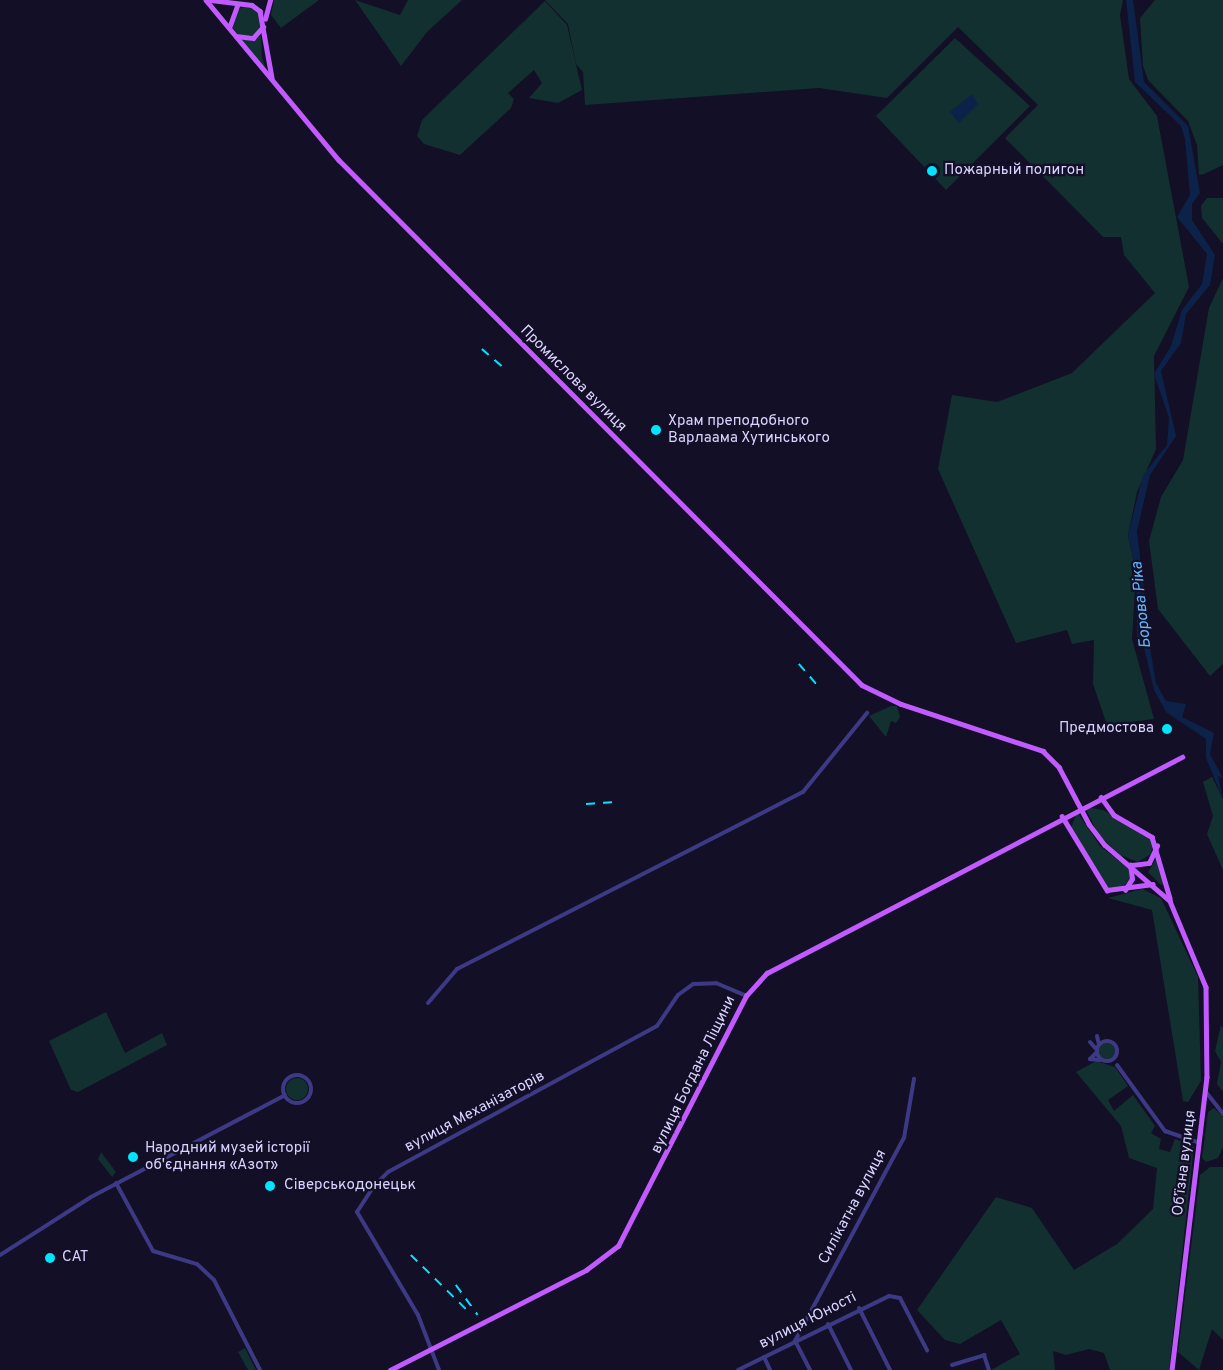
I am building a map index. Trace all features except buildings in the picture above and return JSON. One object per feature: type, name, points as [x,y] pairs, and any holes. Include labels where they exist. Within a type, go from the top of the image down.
[{"type":"main road","name":"Промислова вулиця","points":[[206,0],[274,84],[364,187],[862,685],[901,704],[1042,751],[1059,767],[1089,824],[1130,865]]},
{"type":"main road","points":[[211,0],[241,4],[256,8],[264,22],[253,38],[232,34],[229,15],[241,4],[253,0]]},
{"type":"main road","name":"Промислова вулиця","points":[[270,0],[264,22],[264,51],[274,84]]},
{"type":"main road","points":[[1170,901],[1156,844],[1114,815],[1101,797],[1182,757]]},
{"type":"main road","name":"вулиця Богдана Ліщини","points":[[390,1370],[586,1270],[618,1246],[746,996],[800,952],[1101,797]]},
{"type":"main road","points":[[1062,816],[1102,886],[1122,892],[1153,884]]},
{"type":"main road","points":[[1130,865],[1149,863],[1156,844]]},
{"type":"main road","points":[[1122,892],[1131,883],[1130,865]]},
{"type":"main road","points":[[1130,865],[1170,901]]},
{"type":"main road","name":"Об’їзна вулиця","points":[[1170,901],[1198,959],[1207,1004],[1206,1092],[1172,1370]]},
{"type":"street","points":[[428,1003],[457,969],[803,792],[867,713]]},
{"type":"street","name":"вулиця Механізаторів","points":[[429,1350],[418,1315],[357,1212],[373,1187],[388,1172],[657,1026],[678,994],[693,984],[716,982],[746,996]]},
{"type":"street","points":[[1117,1065],[1114,1044],[1099,1047],[1090,1059],[1108,1060],[1117,1065],[1165,1131],[1200,1144]]},
{"type":"street","points":[[1099,1047],[1102,1060]]},
{"type":"street","points":[[1108,1060],[1116,1054]]},
{"type":"street","points":[[0,1255],[116,1183],[277,1099],[285,1093],[293,1075],[310,1084],[309,1095],[302,1102],[285,1093]]},
{"type":"street","name":"Силікатна вулиця","points":[[795,1341],[904,1138],[914,1079]]},
{"type":"street","points":[[1206,1092],[1223,1114]]},
{"type":"street","points":[[116,1183],[153,1251],[197,1264],[209,1274],[260,1370]]},
{"type":"street","name":"вулиця Юності","points":[[738,1370],[859,1308],[889,1296],[900,1298],[927,1350]]},
{"type":"street","points":[[859,1308],[890,1370]]},
{"type":"street","points":[[828,1324],[851,1370]]},
{"type":"street","points":[[795,1341],[810,1370]]},
{"type":"street","points":[[429,1350],[439,1370]]},
{"type":"street","points":[[952,1365],[984,1355],[988,1370]]},
{"type":"street","points":[[764,1357],[771,1370]]},
{"type":"green space","points":[[274,0],[319,0],[281,28],[271,15]]},
{"type":"green space","points":[[355,0],[400,15],[408,0],[462,0],[427,32],[401,66]]},
{"type":"green space","points":[[545,0],[1123,0],[1120,15],[1129,79],[1157,116],[1189,287],[1154,356],[1156,449],[1137,492],[1128,535],[1136,572],[1132,639],[1154,719],[1107,725],[1093,684],[1094,640],[1072,644],[1067,630],[1016,643],[938,469],[952,395],[997,402],[1072,373],[1155,293],[1124,255],[1121,237],[1103,237],[1005,138],[1038,105],[958,27],[887,98],[819,88],[585,105],[583,72],[576,64],[568,24]]},
{"type":"green space","points":[[1155,0],[1223,0],[1223,165],[1204,174],[1199,175],[1197,145],[1188,121],[1148,80],[1143,66],[1140,18]]},
{"type":"green space","points":[[545,1],[567,25],[582,90],[558,103],[529,98],[542,83],[534,70],[508,93],[514,99],[511,108],[460,155],[424,144],[417,136],[422,120]]},
{"type":"green space","points":[[247,7],[253,8],[261,16],[261,28],[253,36],[247,37],[241,36],[233,28],[232,22],[233,16],[241,8]]},
{"type":"green space","points":[[261,36],[262,57],[267,72],[240,41]]},
{"type":"green space","points":[[955,38],[1030,106],[946,190],[876,116]]},
{"type":"green space","points":[[1207,198],[1223,198],[1223,244],[1202,218],[1201,206]]},
{"type":"green space","points":[[1223,278],[1223,664],[1210,676],[1158,609],[1149,541],[1161,497],[1183,460],[1209,308]]},
{"type":"green space","points":[[891,706],[897,706],[900,717],[896,723],[891,721],[886,737],[869,716]]},
{"type":"green space","points":[[1212,777],[1223,799],[1223,870],[1207,834],[1213,816],[1203,782]]},
{"type":"green space","points":[[1085,807],[1103,810],[1143,833],[1153,842],[1151,854],[1138,862],[1120,855],[1098,834]]},
{"type":"green space","points":[[1077,812],[1100,846],[1128,868],[1130,878],[1121,890],[1109,890],[1071,828]]},
{"type":"green space","points":[[1158,856],[1164,884],[1161,885],[1148,872]]},
{"type":"green space","points":[[1142,889],[1161,898],[1198,977],[1201,1081],[1188,1102],[1183,1101],[1152,910],[1108,898]]},
{"type":"green space","points":[[106,1012],[125,1053],[162,1033],[167,1045],[78,1092],[71,1090],[49,1041]]},
{"type":"green space","points":[[1221,1025],[1223,1028],[1223,1092],[1217,1084],[1221,1062],[1215,1051]]},
{"type":"green space","points":[[1107,1043],[1115,1051],[1107,1059],[1099,1051]]},
{"type":"green space","points":[[1096,1061],[1115,1067],[1128,1086],[1108,1100],[1114,1111],[1133,1095],[1155,1126],[1151,1133],[1161,1139],[1159,1149],[1170,1152],[1175,1139],[1194,1146],[1169,1370],[1110,1370],[1104,1353],[1089,1349],[1066,1355],[1053,1351],[1055,1370],[991,1370],[1020,1354],[1001,1320],[960,1344],[945,1340],[917,1310],[996,1197],[1032,1208],[1074,1270],[1117,1244],[1153,1209],[1157,1168],[1129,1158],[1121,1126],[1076,1072]]},
{"type":"green space","points":[[297,1078],[305,1081],[308,1089],[305,1097],[297,1100],[289,1097],[286,1089],[289,1081]]},
{"type":"green space","points":[[1214,1108],[1223,1117],[1223,1147],[1218,1158],[1206,1162],[1202,1158],[1208,1112]]},
{"type":"green space","points":[[101,1152],[116,1172],[112,1177],[98,1159]]},
{"type":"green space","points":[[1210,1167],[1223,1167],[1223,1340],[1212,1329],[1199,1370],[1178,1352],[1200,1175]]},
{"type":"green space","points":[[245,1348],[256,1370],[248,1370],[238,1352]]},
{"type":"water","name":"Борова Ріка","points":[[1126,0],[1133,0],[1144,82],[1188,126],[1200,193],[1192,204],[1192,220],[1215,255],[1210,285],[1186,314],[1181,343],[1161,371],[1176,436],[1150,475],[1137,531],[1149,633],[1137,639],[1136,572],[1128,535],[1143,475],[1167,445],[1169,418],[1154,374],[1171,346],[1182,310],[1202,284],[1207,254],[1177,217],[1190,195],[1185,139],[1181,126],[1135,82]]},
{"type":"water","points":[[972,94],[978,104],[959,123],[950,112]]},
{"type":"water","points":[[1148,636],[1156,683],[1166,701],[1186,704],[1182,717],[1214,733],[1210,754],[1223,778],[1218,776],[1223,799],[1206,758],[1206,739],[1166,712],[1154,690],[1142,639]]},
{"type":"railway","points":[[482,349],[503,367]]},
{"type":"railway","points":[[799,664],[817,685]]},
{"type":"railway","points":[[586,804],[615,802]]},
{"type":"railway","points":[[411,1255],[467,1310]]},
{"type":"railway","points":[[456,1285],[478,1315]]},
{"type":"place","name":"Пожарный полигон","points":[[932,171]]},
{"type":"place","name":"Храм преподобного Варлаама Хутинського","points":[[656,430]]},
{"type":"place","name":"Предмостова","points":[[1167,729]]},
{"type":"place","name":"Народний музей історії об'єднання «Азот»","points":[[133,1157]]},
{"type":"place","name":"Сіверськодонецьк","points":[[270,1186]]},
{"type":"place","name":"CAT","points":[[50,1258]]}]
